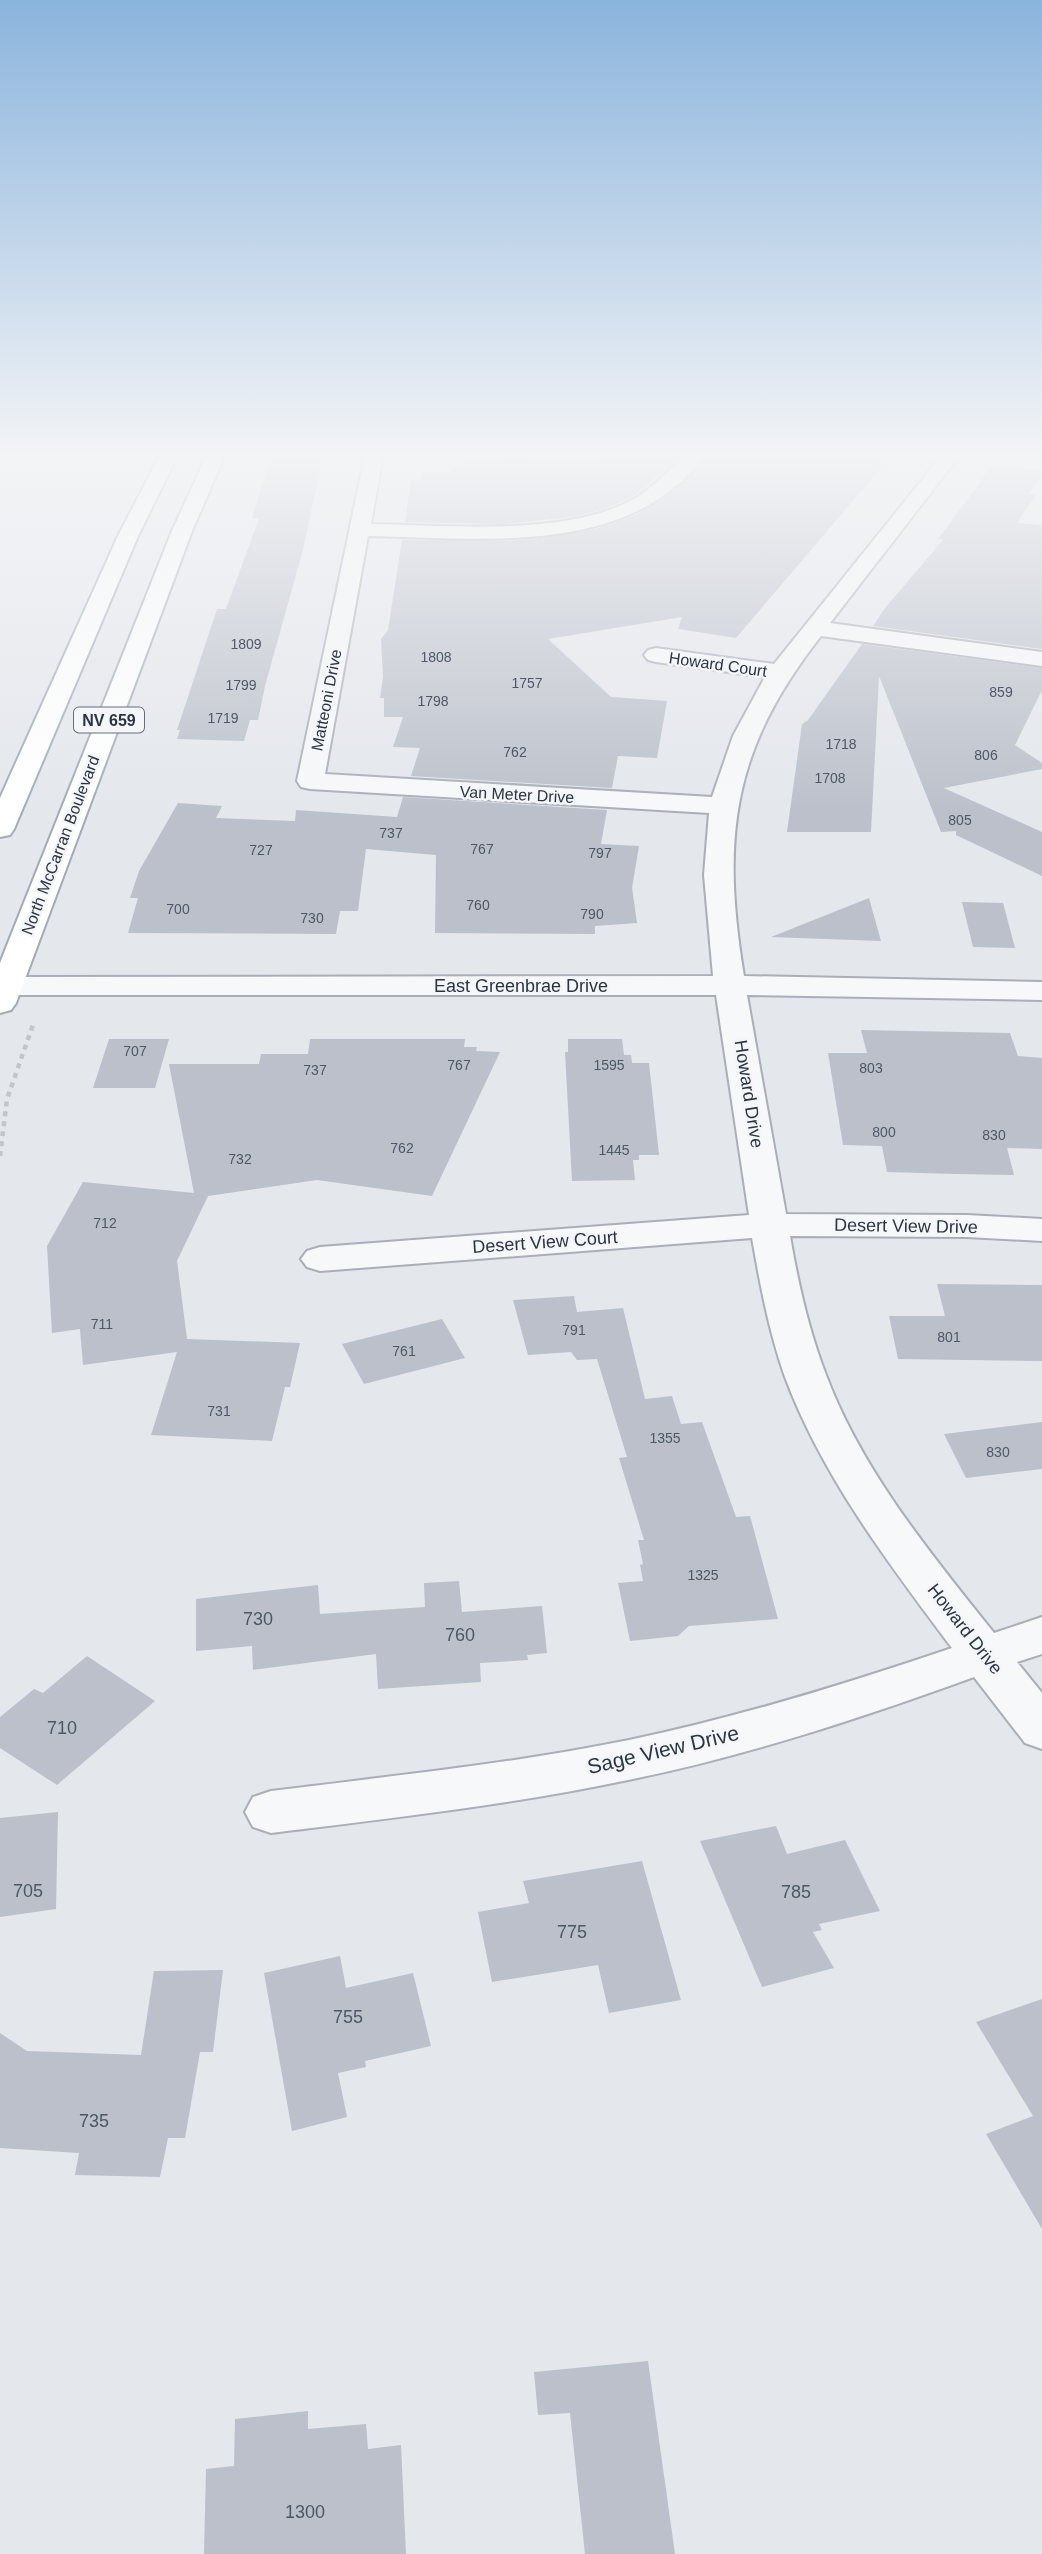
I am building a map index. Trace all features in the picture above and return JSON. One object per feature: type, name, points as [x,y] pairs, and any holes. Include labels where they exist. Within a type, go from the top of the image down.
[{"type":"main road","name":"NV 659","points":[[0,829],[112,574]]},
{"type":"main road","name":"North McCarran Boulevard","points":[[2,992],[165,574]]},
{"type":"street","name":"Matteoni Drive","points":[[310,781],[350,574]]},
{"type":"street","name":"Howard Drive","points":[[857,574],[780,672],[757,710],[736,755],[723,806],[718,859],[722,922],[770,1225],[790,1331],[820,1409],[865,1494],[923,1576],[1042,1729]]},
{"type":"street","points":[[815,628],[1042,659]]},
{"type":"street","name":"Howard Court","points":[[656,656],[780,672]]},
{"type":"street","name":"Van Meter Drive","points":[[310,781],[723,806]]},
{"type":"street","name":"East Greenbrae Drive","points":[[2,992],[732,986],[909,986],[1042,991]]},
{"type":"street","name":"Desert View Drive","points":[[770,1225],[967,1226],[1042,1230]]},
{"type":"street","name":"Desert View Court","points":[[320,1259],[770,1225]]},
{"type":"street","name":"Sage View Drive","points":[[271,1812],[512,1782],[678,1749],[834,1707],[1042,1635]]},
{"type":"path","points":[[0,1156],[7,1099],[35,1022]]},
{"type":"building","points":[[239,574],[296,574],[258,720],[250,720],[244,741],[177,739],[180,730],[177,730],[217,609],[226,609]]},
{"type":"building","points":[[397,574],[790,574],[736,638],[678,629],[682,617],[548,639],[611,697],[667,701],[657,758],[618,756],[612,788],[411,776],[420,748],[393,747],[403,717],[384,717],[384,698],[380,698],[383,677],[381,639],[388,630]]},
{"type":"building","points":[[914,574],[1042,574],[1042,649],[873,626]]},
{"type":"building","points":[[862,644],[1042,668],[1042,690],[1015,745],[1042,763],[1042,769],[944,788],[1042,832],[1042,876],[956,835],[956,831],[941,832],[879,676],[871,832],[787,832],[802,724],[808,720]]},
{"type":"building","points":[[403,797],[607,810],[601,844],[639,846],[632,888],[637,923],[595,926],[595,934],[435,933],[436,855],[366,849],[358,911],[340,911],[336,934],[128,933],[138,898],[130,898],[139,871],[178,803],[222,806],[216,818],[295,821],[296,810],[397,817]]},
{"type":"building","points":[[869,898],[881,941],[771,937]]},
{"type":"building","points":[[962,902],[1003,903],[1015,948],[973,947]]},
{"type":"building","points":[[861,1030],[1010,1033],[1018,1056],[1042,1058],[1042,1149],[1007,1148],[1014,1175],[956,1174],[887,1172],[882,1146],[843,1145],[828,1053],[867,1053]]},
{"type":"building","points":[[109,1039],[169,1039],[155,1088],[93,1088]]},
{"type":"building","points":[[310,1039],[465,1039],[464,1047],[477,1047],[476,1051],[500,1052],[432,1196],[317,1180],[208,1196],[177,1261],[187,1339],[300,1343],[290,1387],[285,1387],[272,1441],[151,1435],[177,1352],[83,1365],[80,1329],[52,1333],[47,1246],[83,1182],[194,1193],[169,1064],[259,1064],[261,1054],[308,1054]]},
{"type":"building","points":[[568,1039],[622,1039],[624,1055],[631,1055],[632,1063],[649,1063],[659,1155],[639,1155],[639,1160],[633,1160],[635,1180],[572,1181],[565,1052],[568,1052]]},
{"type":"building","points":[[937,1284],[1042,1285],[1042,1361],[898,1359],[889,1316],[945,1316]]},
{"type":"building","points":[[574,1296],[577,1312],[623,1308],[645,1399],[672,1396],[681,1424],[702,1422],[736,1517],[750,1516],[778,1619],[689,1626],[678,1636],[630,1641],[618,1583],[643,1581],[638,1540],[644,1540],[619,1458],[627,1457],[597,1359],[577,1360],[571,1352],[528,1355],[513,1300]]},
{"type":"building","points":[[442,1319],[465,1358],[364,1384],[342,1344]]},
{"type":"building","points":[[1042,1422],[1042,1469],[966,1478],[944,1434]]},
{"type":"building","points":[[459,1581],[462,1612],[542,1606],[547,1653],[527,1655],[528,1660],[480,1663],[481,1682],[378,1689],[376,1654],[253,1670],[252,1646],[196,1651],[196,1599],[318,1585],[320,1614],[425,1607],[424,1583]]},
{"type":"building","points":[[87,1656],[155,1701],[57,1785],[0,1748],[0,1717],[34,1689],[43,1693]]},
{"type":"building","points":[[58,1812],[56,1909],[0,1917],[0,1818]]},
{"type":"building","points":[[776,1826],[787,1854],[845,1840],[880,1911],[819,1924],[822,1930],[813,1932],[834,1968],[762,1987],[700,1841]]},
{"type":"building","points":[[642,1861],[681,2000],[609,2013],[598,1965],[492,1982],[478,1912],[529,1903],[523,1881]]},
{"type":"building","points":[[340,1956],[346,1988],[413,1973],[431,2046],[365,2061],[366,2067],[338,2073],[347,2117],[292,2131],[264,1973]]},
{"type":"building","points":[[223,1970],[213,2052],[200,2052],[185,2138],[168,2138],[160,2177],[75,2175],[79,2153],[0,2148],[0,2033],[27,2051],[141,2055],[154,1971]]},
{"type":"building","points":[[1042,1999],[1042,2229],[986,2134],[1033,2116],[976,2022]]},
{"type":"building","points":[[648,2361],[675,2554],[585,2554],[570,2413],[538,2415],[534,2372]]},
{"type":"building","points":[[308,2411],[308,2429],[366,2424],[368,2449],[401,2445],[406,2554],[204,2554],[206,2469],[234,2466],[235,2419]]}]
